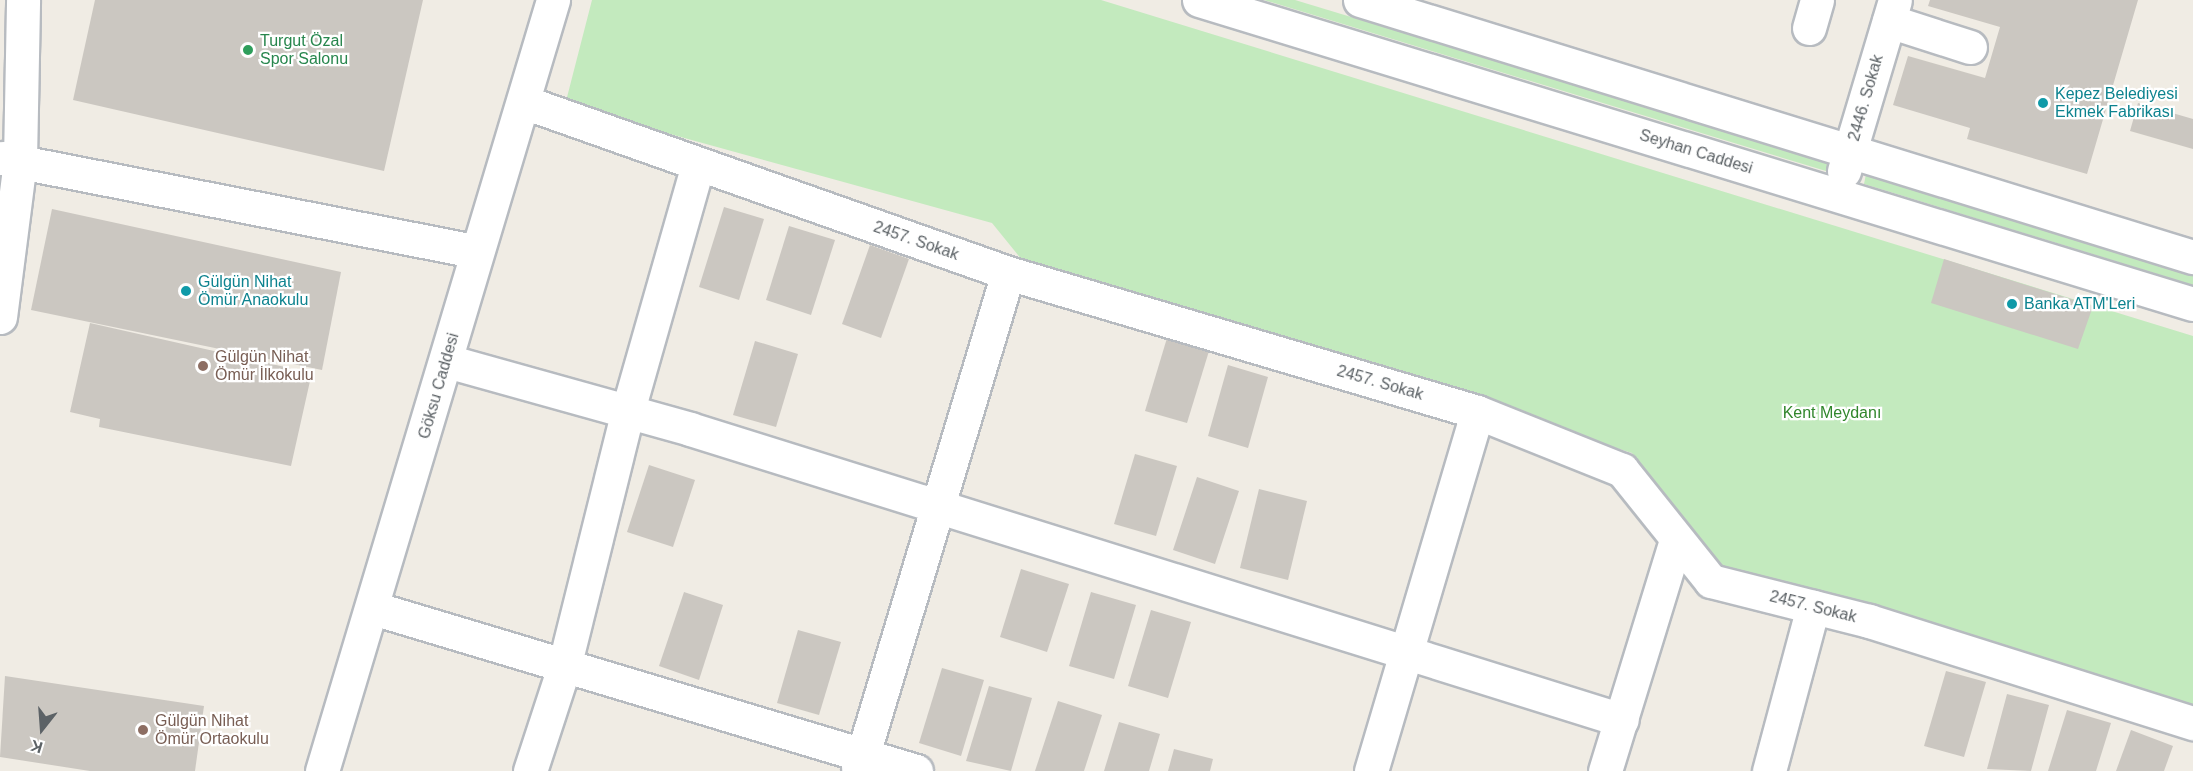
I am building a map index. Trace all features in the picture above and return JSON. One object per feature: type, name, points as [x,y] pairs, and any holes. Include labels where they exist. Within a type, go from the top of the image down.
[{"type":"street","points":[[0,317],[23,0]]},
{"type":"street","name":"Göksu Caddesi","points":[[322,771],[373,608],[447,361],[476,251],[524,102],[553,0]]},
{"type":"street","name":"Seyhan Caddesi","points":[[1199,0],[2193,304]]},
{"type":"street","points":[[1360,0],[2193,256]]},
{"type":"street","points":[[1892,10],[1970,47]]},
{"type":"street","name":"2446. Sokak","points":[[1837,195],[1892,10]]},
{"type":"street","name":"2457. Sokak","points":[[524,102],[1008,273],[1477,412],[1622,470],[1711,581],[1813,607],[2193,723]]},
{"type":"street","points":[[10,159],[476,251]]},
{"type":"street","points":[[530,771],[564,667],[628,410],[698,164]]},
{"type":"street","points":[[860,763],[940,507],[1008,273]]},
{"type":"street","points":[[447,361],[628,410],[1622,720]]},
{"type":"street","points":[[1371,771],[1477,412]]},
{"type":"street","points":[[1605,771],[1676,540]]},
{"type":"street","points":[[1768,771],[1813,607]]},
{"type":"street","points":[[373,608],[860,763],[915,771]]},
{"type":"green space","name":"Kent Meydanı","points":[[592,0],[1101,0],[2193,336],[2193,708],[1715,566],[1632,453],[1022,260],[992,223],[565,105]]},
{"type":"green space","points":[[1264,0],[1295,0],[1829,162],[1826,171]]},
{"type":"green space","points":[[1866,174],[2193,275],[2193,285],[1864,184]]},
{"type":"building","name":"Turgut Özal Spor Salonu","points":[[95,0],[423,0],[384,171],[73,100]]},
{"type":"building","name":"Kepez Belediyesi Ekmek Fabrikası","points":[[1930,0],[2138,0],[2087,174],[1967,139],[1970,128],[1893,105],[1908,56],[1985,78],[2000,27],[1928,6]]},
{"type":"building","points":[[2138,103],[2193,119],[2193,149],[2130,131]]},
{"type":"building","points":[[724,207],[764,219],[739,300],[699,287]]},
{"type":"building","name":"Gülgün Nihat Ömür Anaokulu","points":[[52,209],[341,272],[322,370],[31,310]]},
{"type":"building","points":[[789,226],[835,240],[811,315],[766,300]]},
{"type":"building","points":[[870,245],[909,259],[881,338],[842,324]]},
{"type":"building","name":"Banka ATM'Leri","points":[[1944,259],[2093,306],[2078,349],[1931,303]]},
{"type":"building","points":[[90,323],[285,367],[283,375],[310,381],[291,466],[99,427],[100,419],[70,412]]},
{"type":"building","points":[[1167,338],[1209,351],[1187,423],[1145,411]]},
{"type":"building","points":[[755,341],[798,354],[776,427],[733,415]]},
{"type":"building","points":[[1228,365],[1268,377],[1248,448],[1208,436]]},
{"type":"building","points":[[1135,454],[1177,466],[1156,536],[1114,524]]},
{"type":"building","points":[[649,465],[695,480],[673,547],[627,532]]},
{"type":"building","points":[[1197,477],[1239,491],[1215,564],[1173,550]]},
{"type":"building","points":[[1259,489],[1307,501],[1288,580],[1240,568]]},
{"type":"building","points":[[1021,569],[1069,584],[1047,652],[1000,637]]},
{"type":"building","points":[[684,592],[723,605],[699,680],[659,666]]},
{"type":"building","points":[[1091,592],[1136,605],[1114,679],[1069,666]]},
{"type":"building","points":[[1151,610],[1191,622],[1168,698],[1128,686]]},
{"type":"building","points":[[798,630],[841,642],[819,715],[777,703]]},
{"type":"building","points":[[942,668],[984,680],[961,756],[919,743]]},
{"type":"building","points":[[1946,671],[1986,682],[1964,757],[1924,746]]},
{"type":"building","points":[[5,676],[204,706],[195,771],[90,771],[0,757]]},
{"type":"building","points":[[989,686],[1032,698],[1011,771],[966,761]]},
{"type":"building","points":[[2007,694],[2049,705],[2031,771],[1987,769]]},
{"type":"building","points":[[1058,701],[1102,715],[1084,771],[1035,771]]},
{"type":"building","points":[[2067,710],[2111,723],[2096,771],[2048,771]]},
{"type":"building","points":[[1119,722],[1160,734],[1149,771],[1104,771]]},
{"type":"building","points":[[2131,730],[2173,746],[2164,771],[2116,771]]},
{"type":"building","points":[[1174,749],[1213,759],[1210,771],[1168,771]]},
{"type":"place","name":"Turgut Özal Spor Salonu","points":[[248,50]]},
{"type":"place","name":"Kepez Belediyesi Ekmek Fabrikası","points":[[2043,103]]},
{"type":"place","name":"Gülgün Nihat Ömür Anaokulu","points":[[186,291]]},
{"type":"place","name":"Banka ATM'Leri","points":[[2012,304]]},
{"type":"place","name":"Gülgün Nihat Ömür İlkokulu","points":[[203,366]]},
{"type":"place","name":"Gülgün Nihat Ömür Ortaokulu","points":[[143,730]]}]
